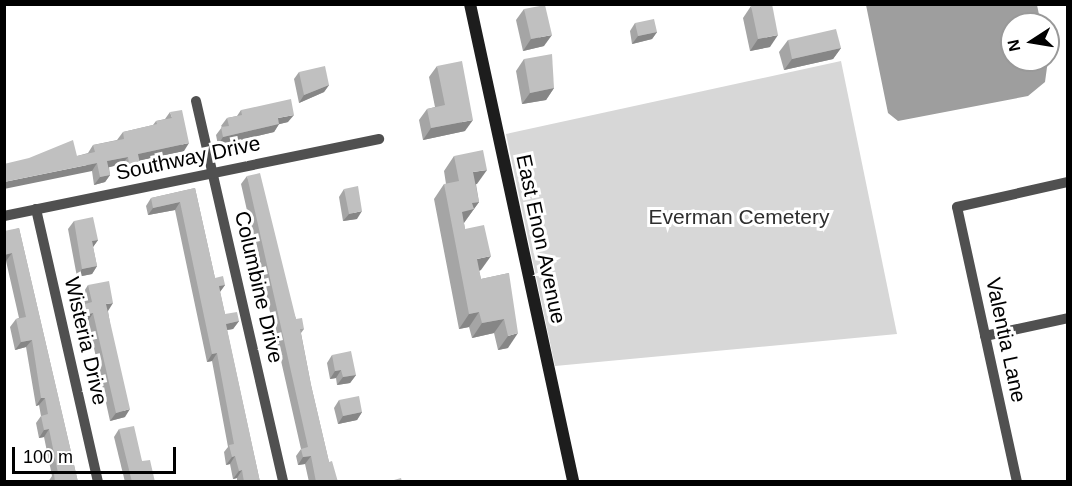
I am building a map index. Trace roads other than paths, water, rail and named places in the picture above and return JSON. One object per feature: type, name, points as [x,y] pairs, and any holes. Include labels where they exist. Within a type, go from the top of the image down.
[{"type":"street","name":"East Enon Avenue","points":[[470,4],[573,482]]},
{"type":"street","name":"Columbine Drive","points":[[196,101],[282,482]]},
{"type":"street","name":"Southway Drive","points":[[4,216],[379,139]]},
{"type":"street","name":"Valentia Lane","points":[[1017,482],[957,207],[1068,182]]},
{"type":"street","name":"Wisteria Drive","points":[[36,209],[98,482]]},
{"type":"street","points":[[985,336],[1068,318]]},
{"type":"park label","name":"Everman Cemetery","points":[[739,217]]}]
